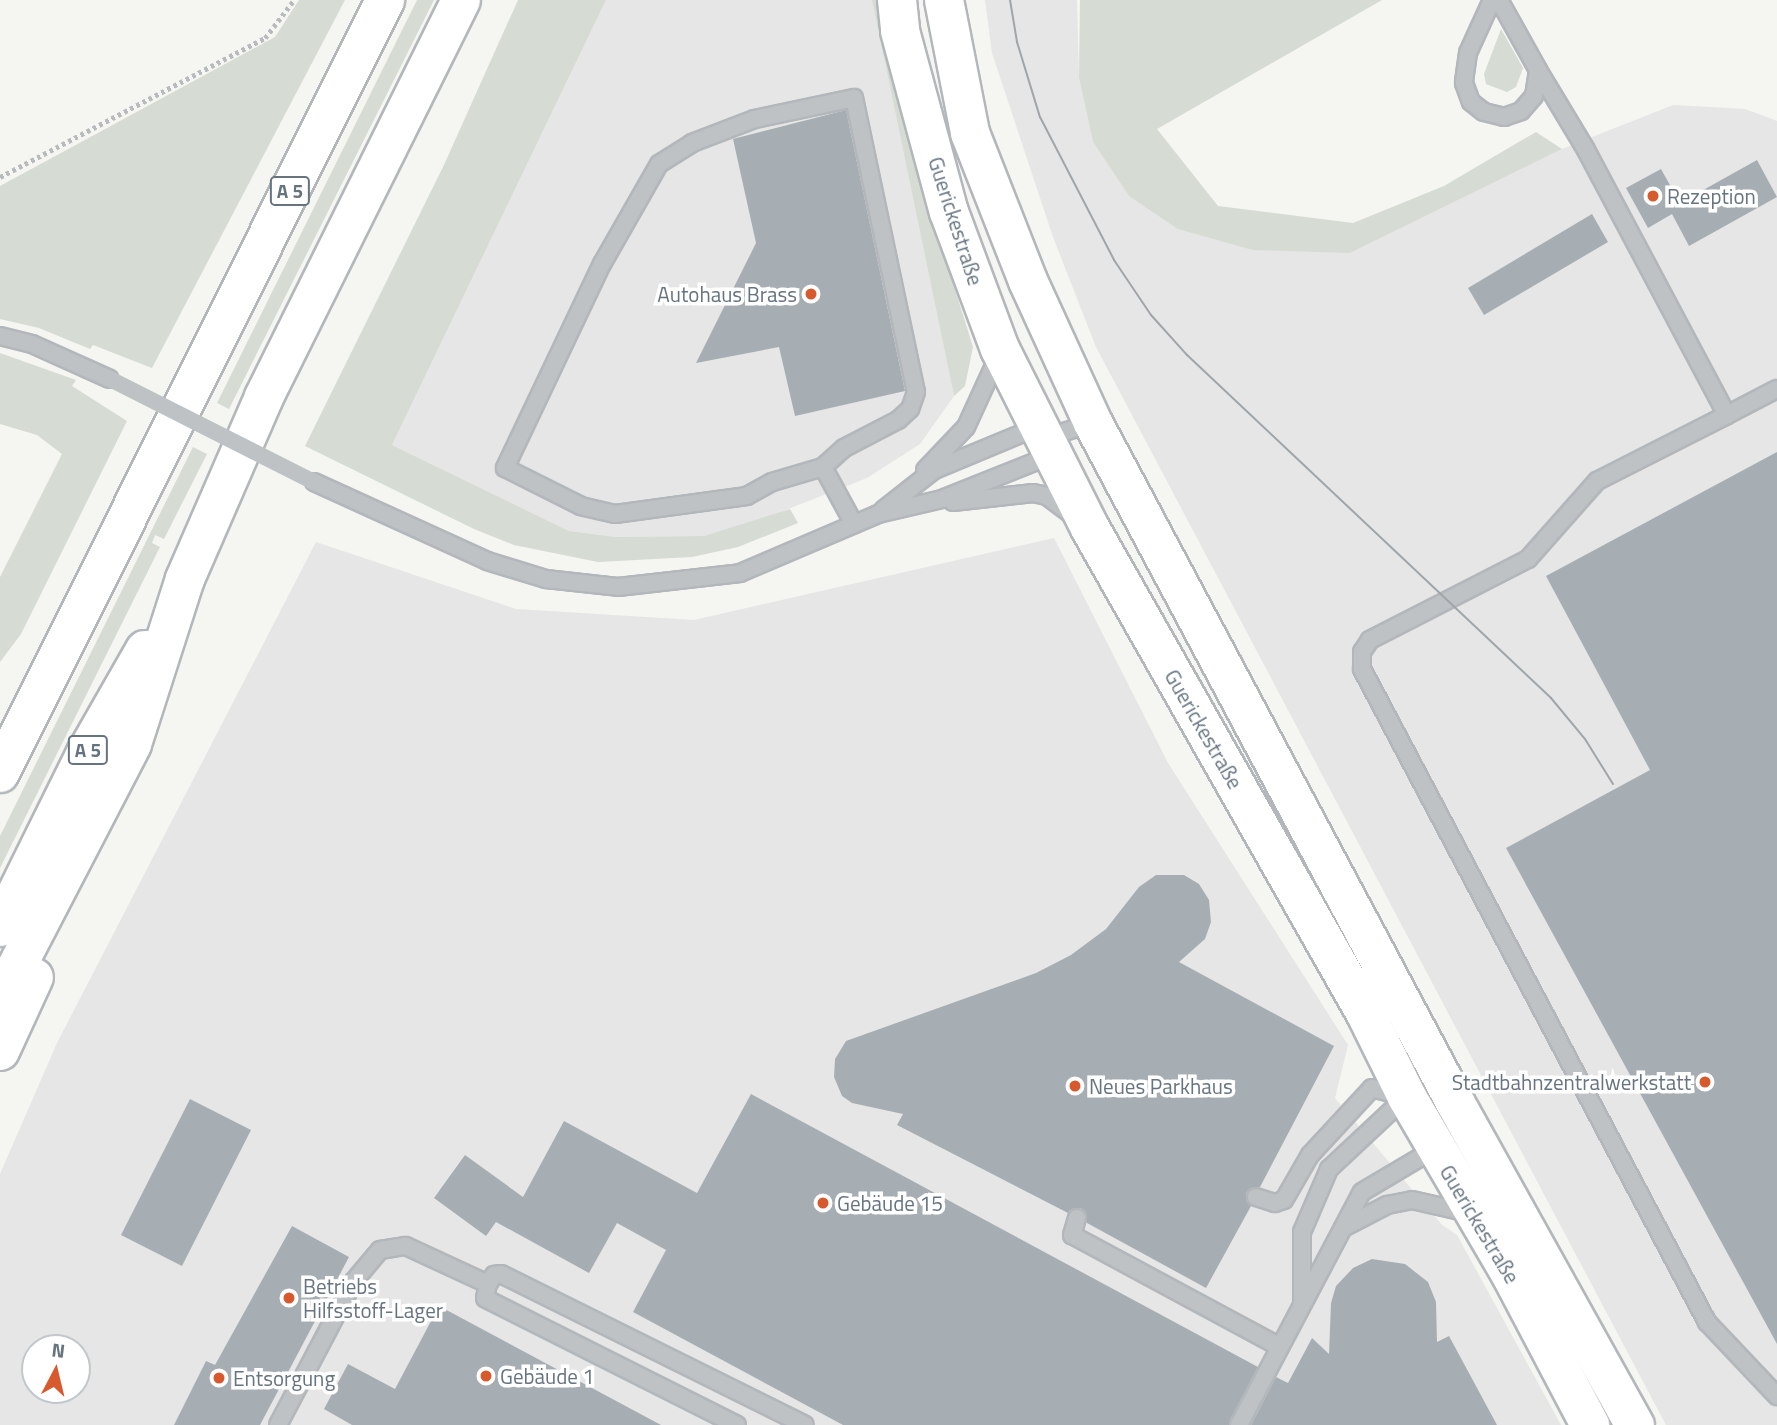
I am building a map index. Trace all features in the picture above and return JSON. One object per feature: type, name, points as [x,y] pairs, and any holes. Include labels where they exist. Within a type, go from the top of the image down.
[{"type":"main road","name":"A 5","points":[[2,767],[385,0]]},
{"type":"main road","name":"A 5","points":[[0,927],[85,755],[185,579],[264,397],[461,0]]},
{"type":"main road","name":"Guerickestraße","points":[[897,0],[900,31],[949,212],[1000,349],[1090,528],[1366,1014],[1407,1097],[1590,1425]]},
{"type":"main road","name":"Guerickestraße","points":[[944,0],[970,133],[1028,281],[1093,423],[1455,1102],[1635,1425]]},
{"type":"main road","points":[[0,1051],[97,840],[132,744],[185,579]]},
{"type":"main road","points":[[0,999],[132,744]]},
{"type":"lane","points":[[1492,0],[1464,67],[1471,102],[1504,117],[1521,111],[1534,96],[1538,70]]},
{"type":"lane","points":[[1499,0],[1586,150],[1727,415]]},
{"type":"lane","points":[[854,98],[916,392],[910,409],[898,420],[844,448],[823,467],[772,482],[747,496],[615,514],[581,506],[505,468],[602,264],[659,164],[692,142],[755,119],[854,98]]},
{"type":"lane","points":[[0,336],[32,344],[110,379],[314,482],[487,561],[546,579],[618,587],[698,581],[740,573],[878,513],[942,499],[1037,461],[1044,438]]},
{"type":"lane","points":[[878,513],[966,427],[1000,349]]},
{"type":"lane","points":[[1777,388],[1597,481],[1528,559],[1370,640],[1361,659],[1707,1322],[1777,1396]]},
{"type":"lane","points":[[878,513],[934,470],[1023,433],[1044,438],[1093,423]]},
{"type":"lane","points":[[823,467],[854,524]]},
{"type":"lane","points":[[878,513],[1033,493],[1054,500],[1090,528]]},
{"type":"lane","points":[[1239,1425],[1362,1192],[1412,1159],[1436,1150],[1455,1102],[1407,1097],[1372,1088],[1310,1155],[1284,1200],[1275,1203],[1256,1197]]},
{"type":"lane","points":[[1302,1304],[1302,1232],[1329,1169],[1407,1097]]},
{"type":"lane","points":[[1343,1228],[1387,1205],[1412,1200],[1435,1202],[1475,1216]]},
{"type":"lane","points":[[1077,1217],[1072,1235],[1280,1347]]},
{"type":"lane","points":[[278,1425],[354,1281],[380,1250],[406,1246],[488,1284]]},
{"type":"lane","points":[[737,1425],[485,1298],[488,1284],[501,1273],[805,1425]]},
{"type":"path","points":[[0,177],[265,38],[294,0]]},
{"type":"shaded area","points":[[299,0],[345,0],[152,368],[93,345],[90,349],[39,328],[0,319],[0,186],[275,37]]},
{"type":"shaded area","points":[[417,0],[434,0],[229,409],[217,403]]},
{"type":"shaded area","points":[[518,0],[606,0],[392,445],[569,531],[616,537],[704,536],[790,509],[798,523],[738,547],[692,557],[598,562],[514,545],[474,529],[305,446],[443,167]]},
{"type":"shaded area","points":[[606,0],[872,0],[954,396],[920,444],[867,478],[755,522],[704,536],[616,537],[569,531],[392,445]]},
{"type":"shaded area","points":[[872,0],[888,0],[934,222],[973,347],[965,386],[954,396]]},
{"type":"shaded area","points":[[985,0],[1077,0],[1079,78],[1093,142],[1129,196],[1350,253],[1562,149],[1673,105],[1745,109],[1777,121],[1777,1425],[1666,1425],[1096,347],[1053,237],[992,53]]},
{"type":"shaded area","points":[[1080,0],[1382,0],[1157,129],[1218,206],[1353,223],[1444,186],[1536,132],[1562,149],[1350,253],[1253,250],[1178,229],[1129,196],[1093,142],[1079,78]]},
{"type":"shaded area","points":[[1501,29],[1523,68],[1516,87],[1507,92],[1486,84],[1484,74]]},
{"type":"shaded area","points":[[0,353],[76,380],[72,386],[127,421],[21,634],[0,662],[0,577],[62,454],[37,435],[0,424]]},
{"type":"shaded area","points":[[193,447],[207,454],[164,539],[155,535],[152,543],[160,547],[0,868],[0,836]]},
{"type":"shaded area","points":[[1054,538],[1168,763],[1348,1045],[1335,1098],[1442,1225],[1457,1235],[1561,1425],[0,1425],[0,1174],[57,1043],[316,542],[516,609],[694,620]]},
{"type":"building","points":[[846,110],[905,391],[795,416],[779,347],[696,363],[756,243],[733,139]]},
{"type":"building","points":[[1757,160],[1777,197],[1689,246],[1672,214],[1648,228],[1626,188],[1661,169],[1680,203]]},
{"type":"building","points":[[1592,214],[1608,242],[1484,315],[1468,288]]},
{"type":"building","name":"Stadtbahnzentralwerkstatt","points":[[1777,452],[1777,1344],[1506,848],[1650,770],[1546,576]]},
{"type":"building","name":"Neues Parkhaus","points":[[1156,875],[1184,875],[1199,884],[1209,900],[1211,922],[1205,939],[1179,962],[1334,1046],[1260,1187],[1246,1193],[1251,1206],[1206,1288],[1087,1223],[1081,1208],[1068,1213],[897,1125],[903,1114],[852,1103],[842,1096],[834,1077],[835,1059],[846,1041],[1036,973],[1071,955],[1106,929],[1139,887]]},
{"type":"building","name":"Gebäude 15","points":[[751,1094],[1258,1367],[1229,1425],[843,1425],[633,1312],[666,1250],[617,1223],[589,1273],[496,1222],[486,1236],[434,1198],[465,1155],[523,1197],[564,1121],[697,1193]]},
{"type":"building","points":[[190,1099],[251,1130],[182,1266],[121,1235]]},
{"type":"building","points":[[292,1226],[349,1257],[260,1425],[174,1425],[206,1361],[215,1365]]},
{"type":"building","points":[[1372,1259],[1405,1264],[1428,1282],[1436,1302],[1437,1342],[1449,1336],[1497,1425],[1251,1425],[1276,1377],[1288,1383],[1312,1338],[1329,1354],[1331,1303],[1336,1286],[1353,1268]]},
{"type":"building","name":"Gebäude 1","points":[[439,1306],[661,1425],[352,1425],[324,1409],[348,1364],[395,1389]]},
{"type":"tram line","points":[[1010,0],[1017,42],[1040,117],[1114,260],[1151,315],[1187,355],[1551,698],[1585,739],[1613,784]]},
{"type":"place","name":"Rezeption","points":[[1653,196]]},
{"type":"place","name":"Autohaus Brass","points":[[811,294]]},
{"type":"place","name":"Stadtbahnzentralwerkstatt","points":[[1705,1082]]},
{"type":"place","name":"Neues Parkhaus","points":[[1075,1086]]},
{"type":"place","name":"Gebäude 15","points":[[823,1203]]},
{"type":"place","name":"Betriebs Hilfsstoff-Lager","points":[[289,1298]]},
{"type":"place","name":"Gebäude 1","points":[[486,1376]]},
{"type":"place","name":"Entsorgung","points":[[219,1378]]}]
